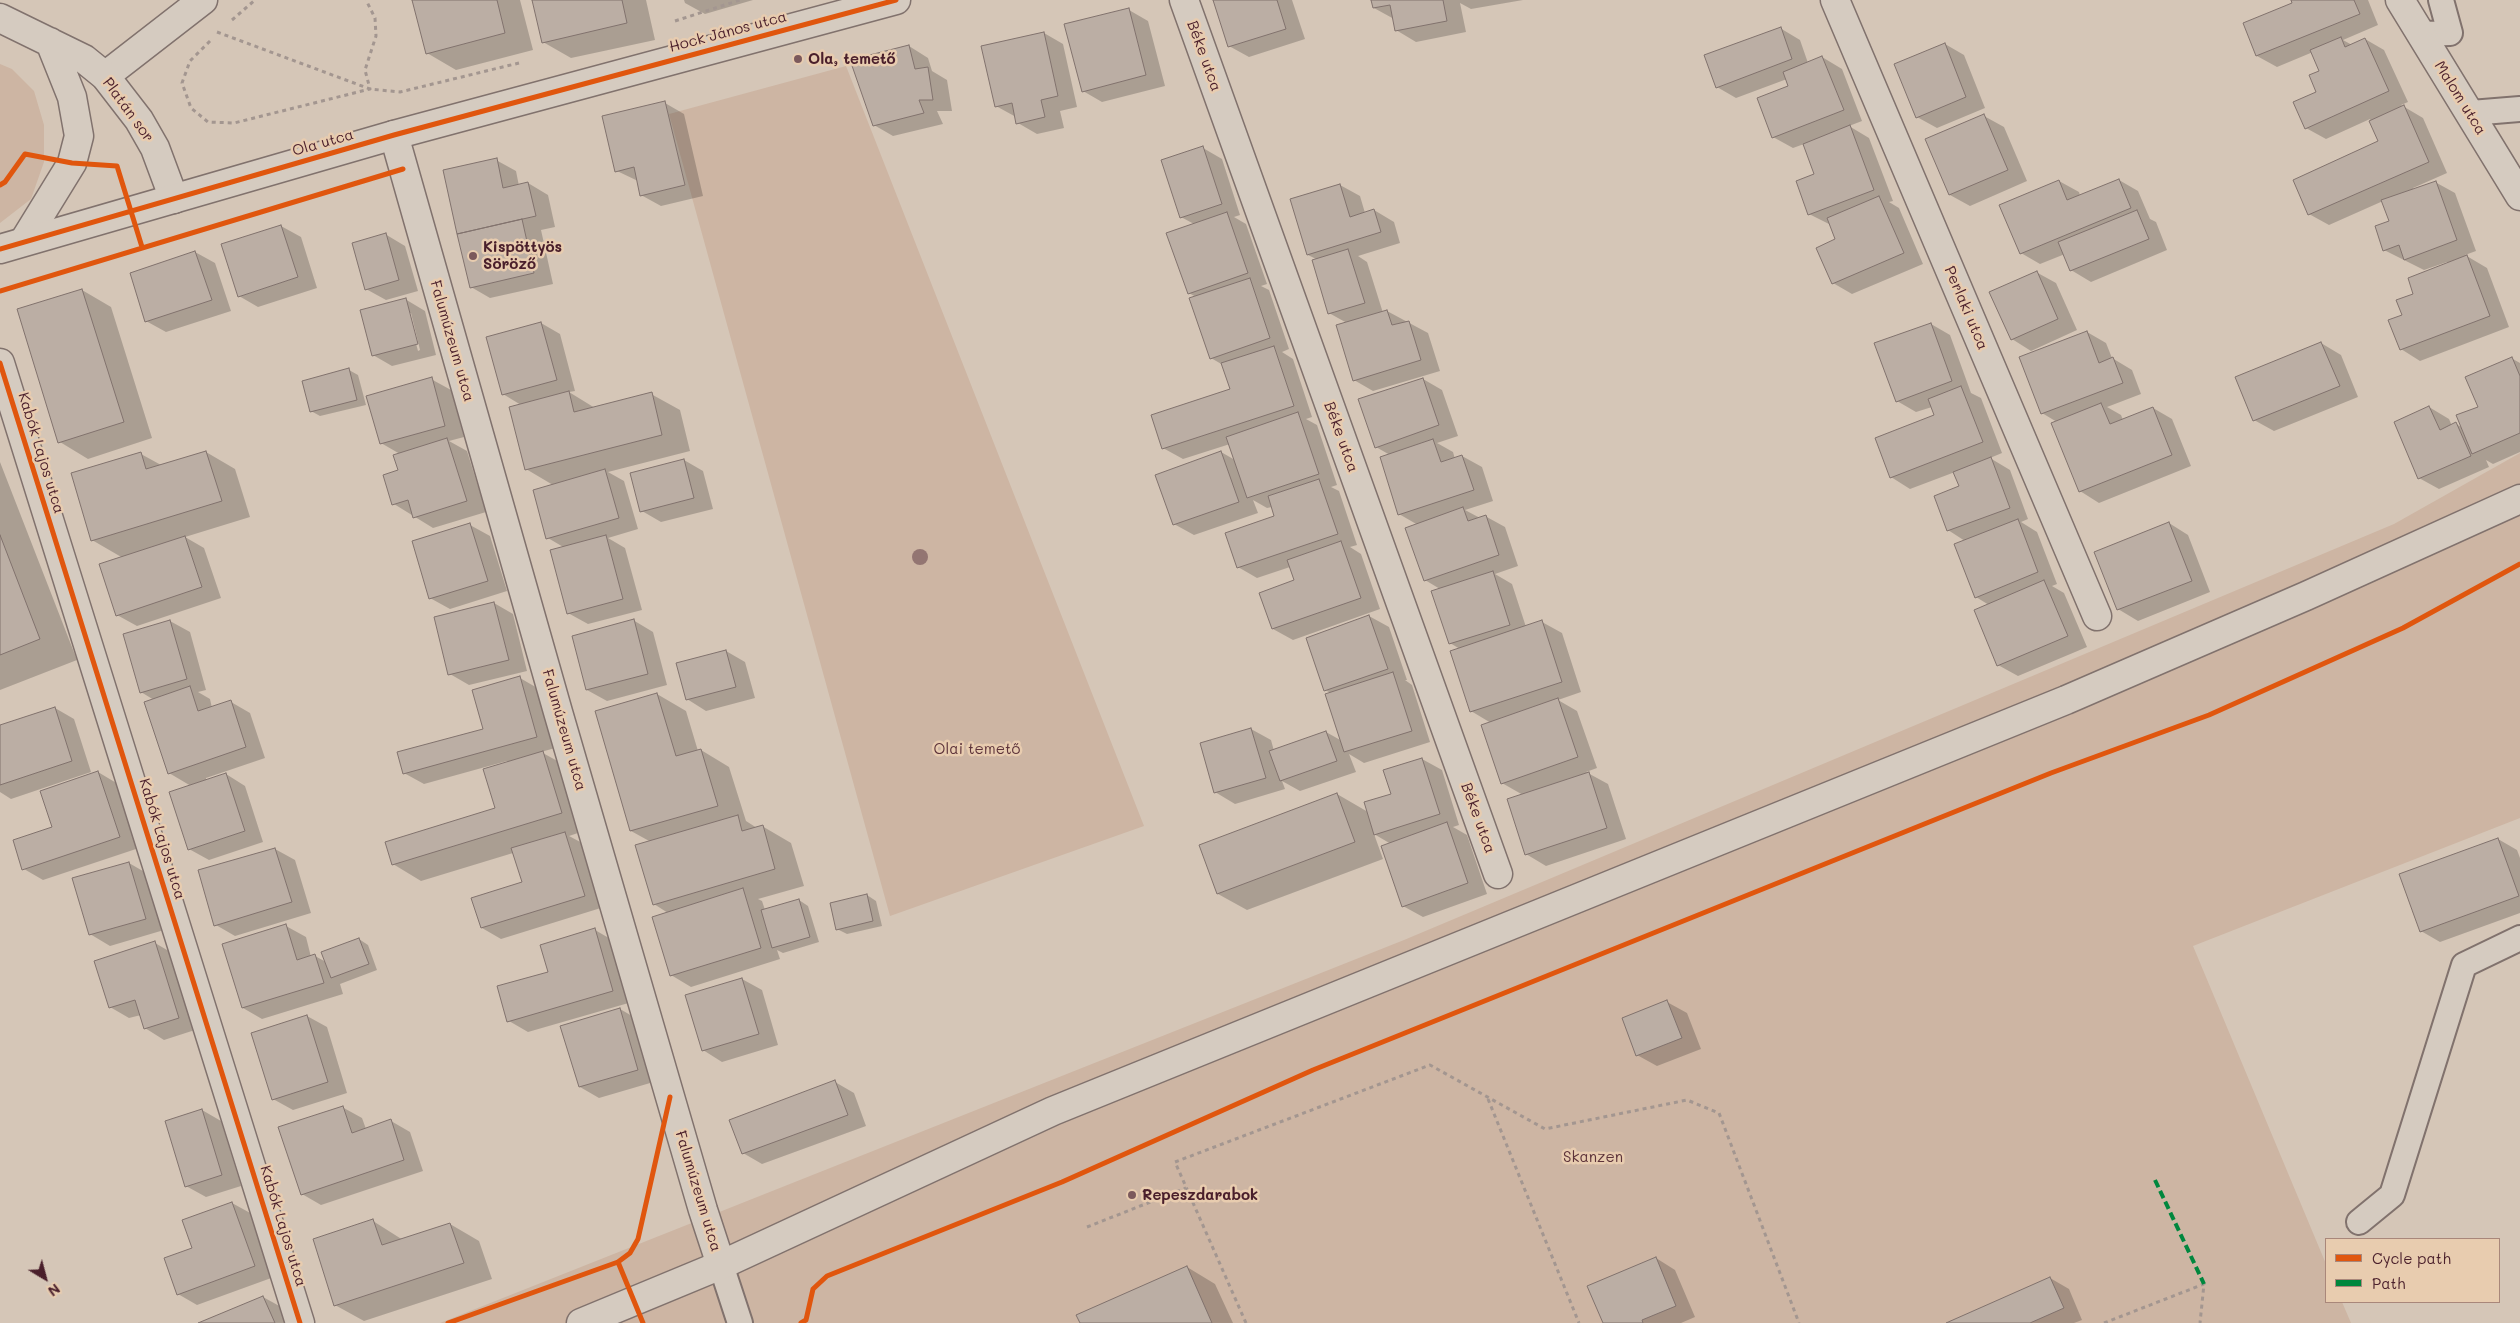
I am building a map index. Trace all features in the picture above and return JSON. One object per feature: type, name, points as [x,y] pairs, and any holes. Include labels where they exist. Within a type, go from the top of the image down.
[{"type":"street","name":"Hock János utca","points":[[655,65],[896,0]]},
{"type":"street","name":"Béke utca","points":[[1184,0],[1498,874]]},
{"type":"street","name":"Perlaki utca","points":[[1835,0],[2097,616]]},
{"type":"street","name":"Malom utca","points":[[2400,0],[2471,113],[2520,196]]},
{"type":"street","points":[[105,76],[193,8]]},
{"type":"street","name":"Platán sor","points":[[0,18],[84,59],[105,76],[139,120],[155,148],[174,199]]},
{"type":"street","points":[[12,245],[72,163],[78,136],[72,97],[50,42]]},
{"type":"street","name":"Ola utca","points":[[12,245],[394,135],[655,65]]},
{"type":"street","name":"Falumúzeum utca","points":[[394,135],[558,712],[703,1210],[721,1265]]},
{"type":"street","name":"Kabók Lajos utca","points":[[0,363],[300,1323]]},
{"type":"street","points":[[581,1323],[721,1265],[1053,1111],[2066,700],[2306,596],[2520,499]]},
{"type":"lane","points":[[2420,34],[2450,34],[2440,0]]},
{"type":"lane","points":[[2471,113],[2520,109]]},
{"type":"lane","points":[[2360,1222],[2392,1195],[2464,966],[2520,938]]},
{"type":"lane","name":"Falumúzeum utca","points":[[721,1265],[740,1323]]},
{"type":"path","points":[[255,0],[190,61],[182,83],[191,108],[208,122],[234,123],[370,89]]},
{"type":"path","points":[[366,0],[375,18],[376,36],[366,70],[370,89]]},
{"type":"path","points":[[670,23],[740,0]]},
{"type":"path","points":[[193,8],[219,32],[370,89],[400,92],[522,62]]},
{"type":"path","points":[[1246,1323],[1176,1162],[1430,1065],[1545,1130],[1687,1100],[1719,1113],[1799,1323]]},
{"type":"path","points":[[1488,1098],[1579,1323]]},
{"type":"path","points":[[1087,1227],[1186,1188]]},
{"type":"path","points":[[2104,1323],[2204,1284],[2200,1323]]},
{"type":"green space","points":[[0,64],[12,69],[34,91],[44,125],[44,162],[31,199],[0,223]]},
{"type":"green space","name":"Olai temető","points":[[846,66],[1144,826],[890,916],[669,114]]},
{"type":"green space","name":"Skanzen","points":[[2520,453],[2520,818],[2193,946],[2325,1262],[2325,1303],[2342,1303],[2351,1323],[440,1323],[1404,940],[2394,524]]},
{"type":"building","points":[[412,0],[497,0],[505,33],[426,54]]},
{"type":"building","points":[[532,0],[622,0],[627,23],[542,43]]},
{"type":"building","points":[[1213,0],[1277,0],[1286,29],[1228,47]]},
{"type":"building","points":[[1371,0],[1443,0],[1447,21],[1395,31],[1390,5],[1373,8]]},
{"type":"building","points":[[2291,0],[2354,0],[2360,14],[2256,56],[2243,23],[2292,3]]},
{"type":"building","points":[[1129,8],[1146,75],[1082,92],[1064,24]]},
{"type":"building","points":[[1781,27],[1792,59],[1716,88],[1704,55]]},
{"type":"building","points":[[1044,32],[1058,96],[1041,100],[1045,117],[1016,124],[1012,103],[995,107],[981,46]]},
{"type":"building","points":[[2341,37],[2345,47],[2365,38],[2389,91],[2305,129],[2293,102],[2316,92],[2309,75],[2319,71],[2310,50]]},
{"type":"building","points":[[1945,43],[1966,97],[1916,118],[1894,64]]},
{"type":"building","points":[[909,45],[915,69],[928,67],[933,100],[919,100],[924,113],[873,126],[850,60]]},
{"type":"building","points":[[1822,56],[1844,110],[1772,138],[1757,98],[1788,86],[1783,72]]},
{"type":"building","points":[[665,101],[685,185],[640,196],[634,167],[615,172],[602,116]]},
{"type":"building","points":[[2404,105],[2429,162],[2308,215],[2293,180],[2378,141],[2369,121]]},
{"type":"building","points":[[1984,114],[2008,170],[1949,195],[1925,139]]},
{"type":"building","points":[[1850,125],[1874,190],[1808,215],[1796,181],[1814,174],[1803,144]]},
{"type":"building","points":[[1203,146],[1222,204],[1180,218],[1161,160]]},
{"type":"building","points":[[497,158],[503,188],[528,182],[536,216],[457,234],[443,170]]},
{"type":"building","points":[[2119,179],[2131,208],[2020,254],[1999,205],[2059,180],[2067,200]]},
{"type":"building","points":[[2436,181],[2457,240],[2404,260],[2399,245],[2383,251],[2375,226],[2389,221],[2381,200]]},
{"type":"building","points":[[1340,184],[1350,217],[1374,209],[1381,232],[1307,255],[1290,199]]},
{"type":"building","points":[[1879,196],[1904,253],[1832,284],[1816,248],[1835,239],[1827,218]]},
{"type":"building","points":[[2137,210],[2149,239],[2070,271],[2058,242]]},
{"type":"building","points":[[1227,212],[1248,273],[1188,294],[1166,233]]},
{"type":"building","points":[[522,219],[534,273],[470,288],[457,234]]},
{"type":"building","points":[[281,225],[298,277],[238,297],[221,244]]},
{"type":"building","points":[[386,233],[399,280],[365,290],[352,243]]},
{"type":"building","points":[[1348,249],[1365,303],[1328,314],[1312,260]]},
{"type":"building","points":[[195,251],[212,300],[145,322],[130,273]]},
{"type":"building","points":[[2467,255],[2490,316],[2400,350],[2388,320],[2402,315],[2396,300],[2413,294],[2408,278]]},
{"type":"building","points":[[2037,271],[2058,319],[2011,340],[1989,292]]},
{"type":"building","points":[[1250,278],[1270,338],[1210,359],[1189,298]]},
{"type":"building","points":[[82,289],[124,422],[58,443],[17,309]]},
{"type":"building","points":[[406,298],[418,344],[372,356],[360,310]]},
{"type":"building","points":[[1387,310],[1392,325],[1409,321],[1421,360],[1353,381],[1336,325]]},
{"type":"building","points":[[541,322],[557,380],[502,395],[486,337]]},
{"type":"building","points":[[1931,323],[1952,381],[1896,402],[1874,343]]},
{"type":"building","points":[[2087,331],[2099,363],[2113,357],[2123,383],[2041,414],[2019,357]]},
{"type":"building","points":[[2321,342],[2340,386],[2253,421],[2235,377]]},
{"type":"building","points":[[1274,346],[1294,406],[1162,449],[1151,415],[1230,389],[1221,363]]},
{"type":"building","points":[[2512,357],[2520,376],[2520,433],[2472,454],[2456,415],[2478,407],[2465,377]]},
{"type":"building","points":[[349,368],[357,400],[310,412],[302,381]]},
{"type":"building","points":[[432,377],[445,426],[380,444],[366,396]]},
{"type":"building","points":[[1423,378],[1439,425],[1375,448],[1358,399]]},
{"type":"building","points":[[1961,386],[1983,442],[1890,478],[1875,438],[1934,415],[1928,399]]},
{"type":"building","points":[[569,391],[574,412],[652,392],[662,435],[525,470],[509,407]]},
{"type":"building","points":[[2101,403],[2110,424],[2153,407],[2172,455],[2079,492],[2051,423]]},
{"type":"building","points":[[2429,406],[2440,430],[2456,422],[2471,456],[2418,479],[2394,422]]},
{"type":"building","points":[[1298,412],[1319,474],[1247,498],[1226,437]]},
{"type":"building","points":[[447,438],[467,501],[413,518],[408,500],[392,505],[383,475],[398,470],[393,455]]},
{"type":"building","points":[[1433,439],[1441,462],[1462,455],[1474,490],[1398,515],[1380,457]]},
{"type":"building","points":[[206,451],[222,501],[91,541],[71,473],[141,452],[146,469]]},
{"type":"building","points":[[1221,451],[1239,502],[1173,525],[1155,475]]},
{"type":"building","points":[[1991,457],[2010,508],[1947,531],[1934,496],[1959,486],[1953,472]]},
{"type":"building","points":[[684,459],[694,498],[640,512],[630,473]]},
{"type":"building","points":[[605,469],[619,518],[546,539],[533,490]]},
{"type":"building","points":[[1319,479],[1338,534],[1237,568],[1225,533],[1274,516],[1268,496]]},
{"type":"building","points":[[1463,507],[1468,521],[1486,515],[1499,555],[1424,581],[1405,528]]},
{"type":"building","points":[[2018,519],[2038,572],[1975,598],[1954,544]]},
{"type":"building","points":[[2169,522],[2192,581],[2117,610],[2094,552]]},
{"type":"building","points":[[470,523],[488,581],[429,599],[412,541]]},
{"type":"building","points":[[0,535],[40,639],[0,655]]},
{"type":"building","points":[[606,535],[623,599],[567,614],[550,550]]},
{"type":"building","points":[[185,536],[202,587],[116,616],[99,564]]},
{"type":"building","points":[[1341,541],[1361,598],[1272,629],[1259,593],[1294,580],[1287,560]]},
{"type":"building","points":[[1493,571],[1510,625],[1449,644],[1431,591]]},
{"type":"building","points":[[2044,580],[2068,636],[1997,666],[1974,610]]},
{"type":"building","points":[[494,602],[509,660],[448,675],[434,617]]},
{"type":"building","points":[[1369,615],[1388,669],[1324,691],[1306,638]]},
{"type":"building","points":[[634,619],[648,674],[586,690],[572,636]]},
{"type":"building","points":[[170,620],[187,679],[140,693],[123,634]]},
{"type":"building","points":[[1542,620],[1562,682],[1470,712],[1450,651]]},
{"type":"building","points":[[726,650],[736,687],[686,700],[676,663]]},
{"type":"building","points":[[1393,672],[1412,731],[1344,752],[1325,694]]},
{"type":"building","points":[[520,676],[537,737],[403,774],[397,752],[483,729],[472,690]]},
{"type":"building","points":[[190,686],[198,711],[231,700],[246,747],[168,774],[144,702]]},
{"type":"building","points":[[657,693],[676,756],[701,749],[718,806],[630,831],[595,711]]},
{"type":"building","points":[[1558,698],[1578,757],[1501,784],[1481,725]]},
{"type":"building","points":[[55,707],[72,761],[0,785],[0,725]]},
{"type":"building","points":[[1251,728],[1266,778],[1214,793],[1200,743]]},
{"type":"building","points":[[1326,731],[1337,761],[1280,781],[1269,751]]},
{"type":"building","points":[[543,751],[562,813],[392,865],[385,842],[495,808],[483,769]]},
{"type":"building","points":[[1422,758],[1440,814],[1374,835],[1364,802],[1391,794],[1383,770]]},
{"type":"building","points":[[98,771],[120,837],[22,870],[13,840],[52,827],[40,791]]},
{"type":"building","points":[[1589,772],[1607,828],[1525,855],[1507,799]]},
{"type":"building","points":[[226,773],[245,831],[188,850],[169,792]]},
{"type":"building","points":[[1337,793],[1355,842],[1217,894],[1199,845]]},
{"type":"building","points":[[738,815],[742,831],[763,825],[775,869],[653,905],[635,845]]},
{"type":"building","points":[[1447,822],[1468,883],[1402,907],[1381,846]]},
{"type":"building","points":[[565,832],[585,896],[481,928],[471,898],[522,882],[511,848]]},
{"type":"building","points":[[2498,838],[2519,896],[2420,932],[2399,874]]},
{"type":"building","points":[[275,848],[292,902],[214,926],[198,870]]},
{"type":"building","points":[[129,862],[146,919],[89,935],[72,878]]},
{"type":"building","points":[[743,888],[761,948],[670,976],[652,917]]},
{"type":"building","points":[[867,894],[873,921],[836,930],[830,903]]},
{"type":"building","points":[[799,899],[810,937],[772,948],[761,910]]},
{"type":"building","points":[[286,924],[297,960],[315,954],[324,983],[242,1008],[222,944]]},
{"type":"building","points":[[595,928],[613,991],[507,1022],[497,986],[548,972],[540,945]]},
{"type":"building","points":[[359,938],[369,964],[331,978],[321,952]]},
{"type":"building","points":[[155,941],[179,1018],[144,1029],[135,1000],[109,1008],[94,961]]},
{"type":"building","points":[[742,978],[759,1034],[702,1051],[685,995]]},
{"type":"building","points":[[1667,1000],[1682,1038],[1636,1056],[1622,1018]]},
{"type":"building","points":[[620,1008],[638,1070],[579,1087],[560,1026]]},
{"type":"building","points":[[307,1015],[328,1082],[272,1100],[251,1033]]},
{"type":"building","points":[[835,1080],[848,1115],[742,1154],[729,1120]]},
{"type":"building","points":[[343,1106],[352,1133],[391,1119],[404,1160],[301,1195],[278,1127]]},
{"type":"building","points":[[202,1109],[222,1175],[185,1187],[165,1121]]},
{"type":"building","points":[[232,1202],[255,1266],[177,1295],[164,1258],[192,1248],[182,1220]]},
{"type":"building","points":[[373,1219],[382,1245],[450,1223],[464,1263],[334,1306],[313,1239]]},
{"type":"building","points":[[1656,1257],[1676,1306],[1642,1320],[1643,1323],[1603,1323],[1587,1286]]},
{"type":"building","points":[[1187,1266],[1212,1323],[1080,1323],[1076,1315]]},
{"type":"building","points":[[2050,1277],[2064,1308],[2030,1323],[1946,1323]]},
{"type":"building","points":[[263,1296],[275,1323],[198,1323]]},
{"type":"marked path","points":[[2155,1180],[2204,1284]]},
{"type":"cycle path","points":[[0,249],[394,135],[896,0]]},
{"type":"cycle path","points":[[0,185],[5,182],[25,154],[72,163],[117,166],[142,247]]},
{"type":"cycle path","points":[[0,291],[403,169]]},
{"type":"cycle path","points":[[0,363],[300,1323]]},
{"type":"cycle path","points":[[801,1323],[806,1320],[813,1289],[827,1276],[1062,1182],[1313,1070],[2051,773],[2209,715],[2403,628],[2520,564]]},
{"type":"cycle path","points":[[448,1323],[618,1262],[630,1253],[638,1239],[670,1097]]},
{"type":"cycle path","points":[[618,1262],[643,1323]]},
{"type":"place","name":"Ola, temető","points":[[798,59]]},
{"type":"place","name":"Kispöttyös Söröző","points":[[473,256]]},
{"type":"place","name":"Repeszdarabok","points":[[1132,1195]]}]
